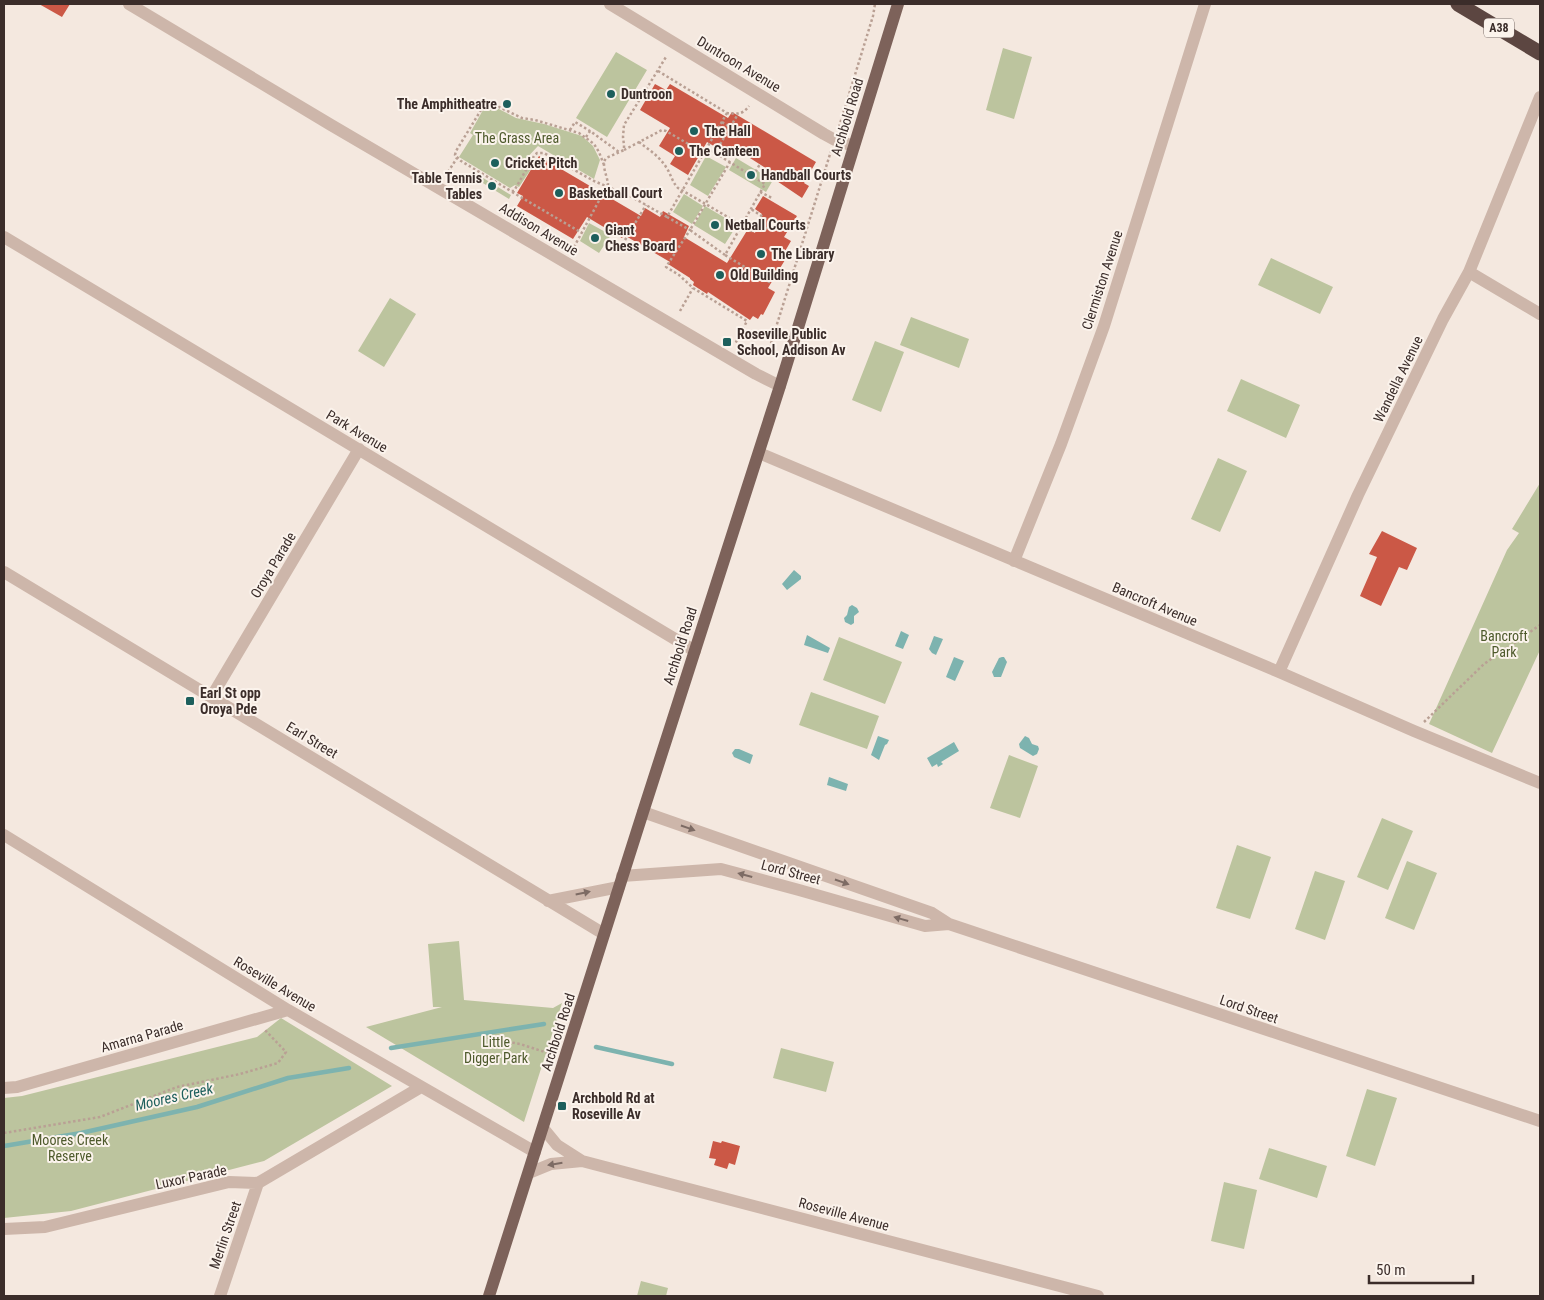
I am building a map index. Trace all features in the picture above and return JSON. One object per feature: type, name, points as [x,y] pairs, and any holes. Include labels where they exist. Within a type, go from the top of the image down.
[{"type":"highway","name":"A38","points":[[1458,4],[1540,53]]},
{"type":"main road","name":"Archbold Road","points":[[489,1296],[642,812],[780,386],[897,4]]},
{"type":"street","name":"Addison Avenue","points":[[130,4],[348,135],[756,374],[780,386]]},
{"type":"street","name":"Duntroon Avenue","points":[[610,4],[835,140],[854,146]]},
{"type":"street","name":"Clermiston Avenue","points":[[1014,561],[1061,444],[1104,326],[1206,4]]},
{"type":"street","name":"Wandella Avenue","points":[[1279,672],[1358,495],[1443,320],[1469,272],[1540,98]]},
{"type":"street","name":"Park Avenue","points":[[4,237],[695,651]]},
{"type":"street","points":[[1469,272],[1540,314]]},
{"type":"street","name":"Oroya Parade","points":[[212,696],[359,449]]},
{"type":"street","name":"Bancroft Avenue","points":[[759,452],[1540,783]]},
{"type":"street","name":"Earl Street","points":[[4,572],[604,934]]},
{"type":"street","name":"Lord Street","points":[[642,812],[932,913],[949,924],[1540,1121]]},
{"type":"street","name":"Roseville Avenue","points":[[4,835],[288,1010],[535,1152]]},
{"type":"street","name":"Lord Street","points":[[548,900],[621,882],[721,869],[925,926],[949,924]]},
{"type":"street","name":"Amarna Parade","points":[[4,1088],[17,1087],[288,1010]]},
{"type":"street","points":[[258,1183],[421,1087]]},
{"type":"street","name":"Roseville Avenue","points":[[542,1128],[557,1145],[582,1161],[1098,1296]]},
{"type":"street","name":"Roseville Avenue","points":[[529,1173],[551,1164],[582,1161]]},
{"type":"street","name":"Luxor Parade","points":[[4,1229],[45,1226],[229,1182],[258,1183]]},
{"type":"street","name":"Merlin Street","points":[[220,1296],[258,1183]]},
{"type":"path","points":[[768,353],[835,140],[875,4]]},
{"type":"path","points":[[624,150],[624,126],[666,57]]},
{"type":"path","points":[[658,71],[727,113],[738,114],[744,112],[749,106]]},
{"type":"path","points":[[574,247],[582,233],[607,186],[607,174],[594,144],[586,137],[570,130],[522,118],[499,107],[491,106],[481,110],[456,151],[455,155],[457,158],[582,233]]},
{"type":"path","points":[[667,217],[727,113]]},
{"type":"path","points":[[715,153],[738,114]]},
{"type":"path","points":[[570,130],[576,122],[619,152]]},
{"type":"path","points":[[722,122],[730,127]]},
{"type":"path","points":[[604,165],[606,158],[662,130],[704,153]]},
{"type":"path","points":[[586,137],[590,131]]},
{"type":"path","points":[[638,142],[658,157],[667,168],[672,181],[682,191],[752,231],[777,226],[751,209]]},
{"type":"path","points":[[707,148],[766,184],[725,255]]},
{"type":"path","points":[[511,192],[514,191],[534,156],[540,152],[594,181],[632,197],[690,230],[725,255],[770,282]]},
{"type":"path","points":[[448,172],[457,158]]},
{"type":"path","points":[[730,162],[666,267],[679,275],[693,288],[746,321],[735,344]]},
{"type":"path","points":[[753,176],[760,164]]},
{"type":"path","points":[[760,192],[772,198]]},
{"type":"path","points":[[625,240],[646,205]]},
{"type":"path","points":[[680,311],[693,288]]},
{"type":"path","points":[[1414,731],[1484,664],[1540,625]]},
{"type":"path","points":[[4,1133],[100,1117],[177,1088],[240,1074],[278,1063],[286,1052],[256,1020]]},
{"type":"path","points":[[484,1035],[487,1038],[528,1047],[565,1059]]},
{"type":"green space","points":[[1003,48],[1032,57],[1014,119],[986,110]]},
{"type":"green space","name":"Duntroon","points":[[616,52],[647,70],[607,137],[576,118]]},
{"type":"green space","name":"The Grass Area","points":[[495,107],[516,118],[544,124],[582,136],[593,146],[600,160],[594,179],[538,146],[522,163],[531,169],[519,187],[515,185],[510,188],[459,157],[473,135],[470,133],[483,110]]},
{"type":"green space","points":[[706,156],[726,167],[708,196],[690,185]]},
{"type":"green space","name":"Handball Courts","points":[[736,158],[773,180],[766,192],[729,170]]},
{"type":"green space","name":"Table Tennis Tables","points":[[475,173],[511,195],[509,199],[473,177]]},
{"type":"green space","points":[[684,194],[703,206],[692,224],[673,212]]},
{"type":"green space","name":"Netball Courts","points":[[705,206],[737,225],[725,244],[694,225]]},
{"type":"green space","name":"Giant Chess Board","points":[[589,223],[611,235],[599,253],[580,241]]},
{"type":"green space","points":[[1271,258],[1333,287],[1320,314],[1258,285]]},
{"type":"green space","points":[[390,298],[416,314],[384,367],[358,351]]},
{"type":"green space","points":[[911,317],[969,339],[959,368],[900,345]]},
{"type":"green space","points":[[875,341],[904,352],[881,412],[852,400]]},
{"type":"green space","points":[[1241,379],[1300,405],[1286,438],[1227,411]]},
{"type":"green space","points":[[1218,458],[1247,471],[1220,532],[1191,519]]},
{"type":"green space","name":"Bancroft Park","points":[[1540,483],[1540,650],[1492,753],[1429,724],[1507,550],[1519,533],[1512,529]]},
{"type":"green space","points":[[839,637],[902,662],[885,704],[823,680]]},
{"type":"green space","points":[[811,692],[879,716],[867,749],[799,725]]},
{"type":"green space","points":[[1009,755],[1038,766],[1020,818],[990,808]]},
{"type":"green space","points":[[1382,818],[1413,831],[1388,890],[1357,877]]},
{"type":"green space","points":[[1237,845],[1271,857],[1250,919],[1216,908]]},
{"type":"green space","points":[[1407,861],[1437,873],[1414,930],[1385,918]]},
{"type":"green space","points":[[1315,871],[1345,881],[1325,940],[1295,929]]},
{"type":"green space","name":"Little Digger Park","points":[[459,941],[464,1000],[553,1008],[562,1003],[524,1122],[366,1027],[442,1007],[433,1007],[428,944]]},
{"type":"green space","name":"Moores Creek Reserve","points":[[281,1018],[392,1086],[264,1161],[71,1211],[4,1218],[4,1098],[22,1096],[257,1037]]},
{"type":"green space","points":[[781,1048],[834,1062],[826,1092],[773,1078]]},
{"type":"green space","points":[[1367,1089],[1397,1098],[1375,1166],[1346,1156]]},
{"type":"green space","points":[[1269,1148],[1327,1166],[1317,1198],[1259,1179]]},
{"type":"green space","points":[[1224,1182],[1257,1190],[1244,1249],[1211,1241]]},
{"type":"green space","points":[[641,1281],[668,1288],[666,1296],[637,1296]]},
{"type":"water","points":[[794,570],[801,576],[801,579],[787,590],[782,584]]},
{"type":"water","points":[[852,605],[859,612],[854,616],[854,623],[851,625],[845,622],[844,618],[849,607]]},
{"type":"water","points":[[901,631],[909,635],[903,649],[895,646]]},
{"type":"water","points":[[807,635],[830,648],[828,653],[804,645]]},
{"type":"water","points":[[934,636],[943,639],[936,655],[929,649]]},
{"type":"water","points":[[954,657],[964,661],[955,681],[946,677]]},
{"type":"water","points":[[1002,657],[1007,662],[1001,677],[994,677],[992,672],[999,658]]},
{"type":"water","points":[[878,736],[889,740],[879,760],[871,755]]},
{"type":"water","points":[[1025,736],[1029,738],[1032,744],[1038,746],[1037,754],[1033,756],[1020,748],[1019,744]]},
{"type":"water","points":[[954,742],[959,751],[941,762],[943,764],[938,767],[937,764],[932,767],[927,758]]},
{"type":"water","points":[[735,749],[753,755],[750,764],[734,757],[732,753]]},
{"type":"water","points":[[829,777],[848,784],[846,791],[827,785]]},
{"type":"building","points":[[39,4],[70,4],[62,17]]},
{"type":"building","points":[[655,84],[666,90],[670,84],[728,118],[732,112],[816,162],[804,183],[809,186],[802,198],[762,171],[764,167],[739,151],[734,158],[707,142],[688,175],[670,164],[675,156],[659,146],[670,128],[640,110]]},
{"type":"building","points":[[539,156],[641,216],[645,208],[660,217],[663,211],[689,226],[684,237],[727,263],[748,229],[755,233],[762,214],[755,209],[763,196],[797,216],[784,237],[791,241],[784,253],[788,255],[768,288],[775,292],[763,315],[761,314],[758,319],[753,316],[750,320],[708,292],[707,294],[693,285],[694,282],[690,278],[668,264],[670,262],[624,235],[622,238],[587,217],[573,239],[517,206],[523,196],[517,193]]},
{"type":"building","points":[[1382,531],[1417,548],[1407,570],[1399,567],[1381,606],[1360,596],[1377,557],[1369,554]]},
{"type":"building","points":[[713,1141],[721,1143],[722,1141],[740,1146],[735,1165],[729,1163],[727,1169],[714,1165],[716,1159],[709,1158]]},
{"type":"waterway","name":"Moores Creek","points":[[391,1048],[544,1024]]},
{"type":"waterway","name":"Moores Creek","points":[[596,1047],[672,1064]]},
{"type":"waterway","name":"Moores Creek","points":[[4,1146],[81,1133],[197,1107],[288,1078],[349,1068]]},
{"type":"place","name":"Duntroon","points":[[611,94]]},
{"type":"place","name":"The Amphitheatre","points":[[507,104]]},
{"type":"place","name":"The Hall","points":[[694,131]]},
{"type":"place","name":"The Canteen","points":[[679,151]]},
{"type":"place","name":"Cricket Pitch","points":[[495,163]]},
{"type":"place","name":"Handball Courts","points":[[751,175]]},
{"type":"place","name":"Table Tennis Tables","points":[[492,186]]},
{"type":"place","name":"Basketball Court","points":[[559,193]]},
{"type":"place","name":"Netball Courts","points":[[715,225]]},
{"type":"place","name":"Giant Chess Board","points":[[595,238]]},
{"type":"place","name":"The Library","points":[[761,254]]},
{"type":"place","name":"Old Building","points":[[720,275]]},
{"type":"place","name":"Roseville Public School, Addison Av","points":[[727,342]]},
{"type":"place","name":"Earl St opp Oroya Pde","points":[[190,701]]},
{"type":"place","name":"Archbold Rd at Roseville Av","points":[[562,1106]]}]
